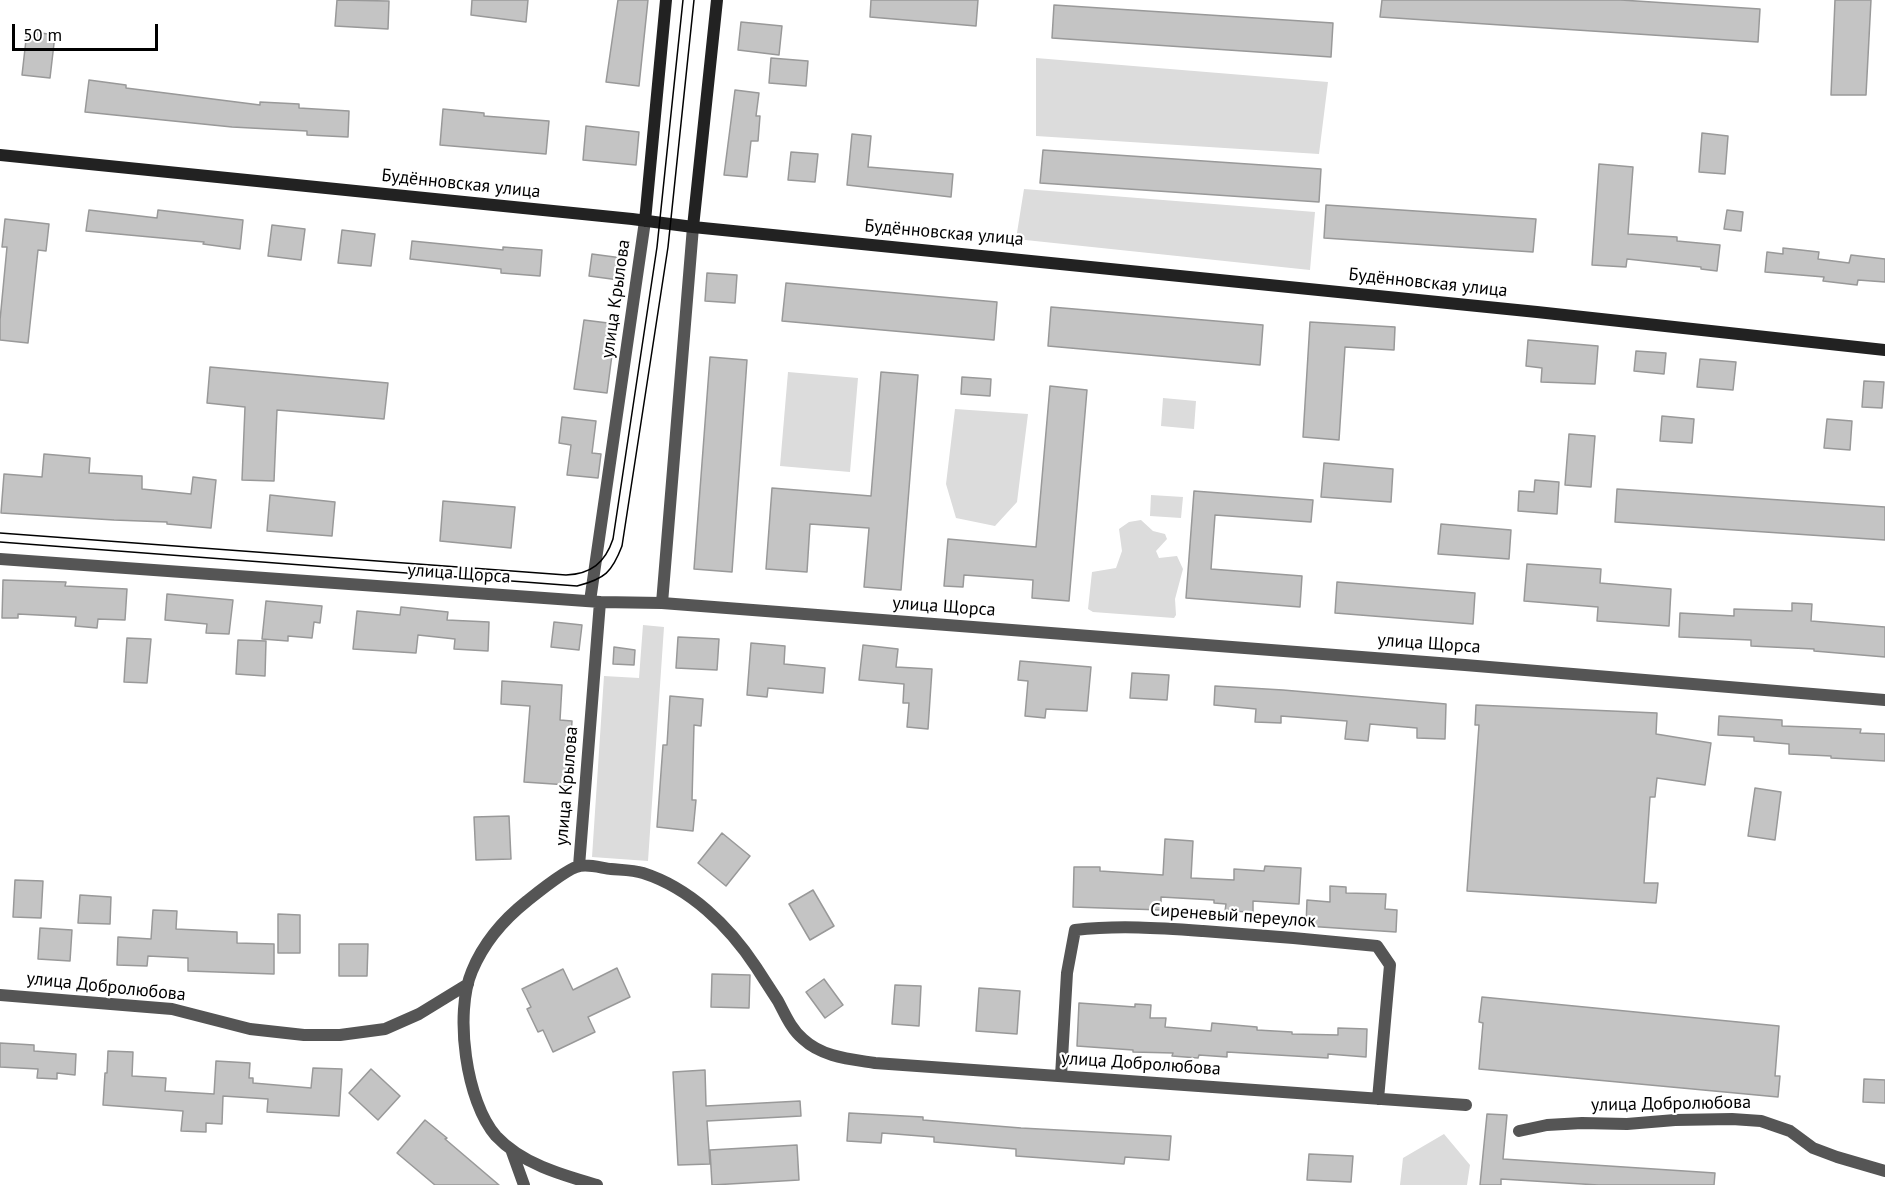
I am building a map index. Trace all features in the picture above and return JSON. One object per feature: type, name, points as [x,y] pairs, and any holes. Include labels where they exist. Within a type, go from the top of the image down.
[{"type":"street","name":"улица Крылова","points":[[579,866],[595,602],[645,220],[666,0]]},
{"type":"street","points":[[662,603],[693,227],[717,0]]},
{"type":"street","name":"Будённовская улица","points":[[0,155],[1537,312],[1885,350]]},
{"type":"street","name":"улица Щорса","points":[[0,559],[595,602],[662,603],[1885,699]]},
{"type":"street","points":[[579,866],[549,884],[506,920],[492,934],[479,955],[468,984],[465,1012],[466,1056],[474,1096],[484,1118],[496,1135],[511,1149],[544,1168],[597,1185]]},
{"type":"street","name":"улица Добролюбова","points":[[579,866],[640,872],[660,879],[692,898],[712,914],[754,964],[803,1040],[830,1054],[875,1063],[1466,1105]]},
{"type":"street","name":"Сиреневый переулок","points":[[1061,1076],[1067,973],[1075,930],[1101,927],[1151,928],[1245,934],[1377,946],[1390,965],[1378,1099]]},
{"type":"street","name":"улица Добролюбова","points":[[0,995],[172,1009],[250,1029],[304,1035],[340,1035],[386,1029],[419,1014],[468,984]]},
{"type":"street","name":"улица Добролюбова","points":[[1519,1131],[1547,1125],[1582,1123],[1627,1124],[1732,1119],[1761,1121],[1790,1131],[1814,1148],[1885,1171]]},
{"type":"street","points":[[511,1149],[524,1185]]},
{"type":"shaded area","points":[[1036,58],[1328,82],[1319,154],[1036,136]]},
{"type":"shaded area","points":[[1024,189],[1315,212],[1310,270],[1016,239]]},
{"type":"shaded area","points":[[788,372],[858,378],[850,472],[780,466]]},
{"type":"shaded area","points":[[1163,398],[1196,401],[1194,429],[1161,426]]},
{"type":"shaded area","points":[[955,409],[1028,414],[1017,502],[995,526],[956,518],[946,484]]},
{"type":"shaded area","points":[[1151,495],[1183,497],[1181,518],[1150,516]]},
{"type":"shaded area","points":[[1141,520],[1153,531],[1165,534],[1167,539],[1156,551],[1159,558],[1177,556],[1183,569],[1175,599],[1176,615],[1174,618],[1093,612],[1088,609],[1092,572],[1116,568],[1122,551],[1119,529],[1129,522]]},
{"type":"shaded area","points":[[643,625],[664,627],[648,861],[592,857],[604,676],[639,678]]},
{"type":"shaded area","points":[[1444,1134],[1470,1165],[1467,1185],[1400,1185],[1403,1158]]},
{"type":"building","points":[[337,0],[389,1],[388,29],[335,26]]},
{"type":"building","points":[[472,0],[528,0],[526,22],[471,15]]},
{"type":"building","points":[[618,0],[648,0],[639,86],[606,82]]},
{"type":"building","points":[[871,0],[978,0],[976,26],[870,17]]},
{"type":"building","points":[[1382,0],[1621,0],[1760,9],[1758,42],[1380,17]]},
{"type":"building","points":[[1835,0],[1871,0],[1866,95],[1831,95]]},
{"type":"building","points":[[1054,5],[1333,23],[1331,57],[1052,38]]},
{"type":"building","points":[[741,22],[782,26],[779,55],[738,50]]},
{"type":"building","points":[[27,31],[55,35],[50,78],[22,75]]},
{"type":"building","points":[[771,58],[808,61],[806,86],[769,83]]},
{"type":"building","points":[[89,80],[126,85],[126,88],[260,105],[260,102],[299,104],[299,108],[349,111],[348,137],[307,135],[307,131],[232,127],[85,112]]},
{"type":"building","points":[[735,90],[759,93],[756,116],[760,116],[758,141],[751,141],[747,177],[724,175]]},
{"type":"building","points":[[443,109],[484,113],[484,116],[549,121],[546,154],[440,145]]},
{"type":"building","points":[[586,126],[639,132],[636,165],[583,160]]},
{"type":"building","points":[[1702,133],[1728,136],[1725,174],[1699,172]]},
{"type":"building","points":[[852,134],[871,136],[868,167],[953,174],[951,197],[847,185]]},
{"type":"building","points":[[1043,150],[1321,169],[1319,202],[1040,183]]},
{"type":"building","points":[[791,152],[818,154],[815,182],[788,180]]},
{"type":"building","points":[[1599,164],[1633,167],[1628,234],[1677,237],[1677,241],[1720,245],[1717,271],[1701,269],[1701,267],[1627,259],[1626,267],[1592,265]]},
{"type":"building","points":[[1326,205],[1536,219],[1533,252],[1324,238]]},
{"type":"building","points":[[89,210],[157,218],[158,210],[243,220],[240,249],[203,244],[204,242],[86,231]]},
{"type":"building","points":[[1727,210],[1743,212],[1741,231],[1724,229]]},
{"type":"building","points":[[5,219],[49,224],[46,251],[38,250],[28,343],[0,340],[7,247],[2,247]]},
{"type":"building","points":[[272,225],[305,229],[301,260],[268,256]]},
{"type":"building","points":[[342,230],[375,234],[371,266],[338,263]]},
{"type":"building","points":[[412,241],[503,250],[503,247],[542,250],[540,276],[501,273],[501,269],[410,259]]},
{"type":"building","points":[[1783,248],[1819,252],[1818,259],[1849,263],[1851,255],[1885,259],[1885,282],[1858,280],[1857,285],[1823,281],[1824,277],[1765,272],[1767,252],[1783,254]]},
{"type":"building","points":[[592,254],[622,258],[619,280],[589,276]]},
{"type":"building","points":[[707,273],[737,275],[735,303],[705,301]]},
{"type":"building","points":[[786,283],[997,302],[994,340],[782,321]]},
{"type":"building","points":[[1051,307],[1263,325],[1260,365],[1048,346]]},
{"type":"building","points":[[584,320],[616,324],[607,393],[574,389]]},
{"type":"building","points":[[1310,322],[1395,327],[1394,350],[1345,347],[1339,440],[1303,437]]},
{"type":"building","points":[[1528,340],[1598,346],[1595,384],[1541,382],[1542,368],[1526,366]]},
{"type":"building","points":[[1636,351],[1666,353],[1664,374],[1634,371]]},
{"type":"building","points":[[710,357],[747,360],[732,572],[694,569]]},
{"type":"building","points":[[1700,359],[1736,362],[1733,390],[1697,387]]},
{"type":"building","points":[[210,367],[388,383],[384,419],[277,410],[274,481],[242,480],[245,407],[207,403]]},
{"type":"building","points":[[881,372],[918,375],[901,590],[864,587],[869,528],[810,524],[807,572],[766,569],[772,488],[871,496]]},
{"type":"building","points":[[962,377],[991,379],[990,396],[961,394]]},
{"type":"building","points":[[1864,381],[1884,382],[1882,408],[1862,407]]},
{"type":"building","points":[[1050,386],[1087,390],[1069,601],[1032,598],[1033,580],[964,575],[963,587],[944,586],[948,539],[1036,547]]},
{"type":"building","points":[[1662,416],[1694,419],[1692,443],[1660,441]]},
{"type":"building","points":[[562,417],[596,421],[592,453],[601,454],[598,478],[567,475],[571,445],[559,443]]},
{"type":"building","points":[[1827,419],[1852,421],[1850,450],[1824,448]]},
{"type":"building","points":[[1569,434],[1595,436],[1591,487],[1565,485]]},
{"type":"building","points":[[44,454],[90,458],[89,473],[142,476],[142,489],[191,494],[193,477],[216,480],[211,528],[167,524],[167,522],[1,513],[4,474],[42,477]]},
{"type":"building","points":[[1324,463],[1393,469],[1391,502],[1321,497]]},
{"type":"building","points":[[1535,480],[1559,482],[1557,514],[1518,511],[1519,491],[1534,492]]},
{"type":"building","points":[[1617,489],[1885,507],[1885,540],[1615,522]]},
{"type":"building","points":[[1194,491],[1313,500],[1311,522],[1215,515],[1211,569],[1302,576],[1300,607],[1186,598]]},
{"type":"building","points":[[270,495],[335,502],[332,536],[267,531]]},
{"type":"building","points":[[443,501],[515,507],[511,548],[440,541]]},
{"type":"building","points":[[1441,524],[1511,530],[1509,559],[1438,554]]},
{"type":"building","points":[[1527,564],[1601,569],[1600,583],[1671,589],[1669,626],[1597,621],[1598,607],[1524,601]]},
{"type":"building","points":[[3,580],[66,582],[65,586],[127,589],[125,620],[98,619],[97,628],[75,626],[76,617],[18,614],[18,618],[2,618]]},
{"type":"building","points":[[1337,582],[1475,593],[1473,624],[1335,613]]},
{"type":"building","points":[[167,594],[233,600],[229,634],[206,633],[207,624],[165,620]]},
{"type":"building","points":[[266,601],[322,606],[320,623],[314,622],[312,638],[288,636],[288,641],[262,639]]},
{"type":"building","points":[[1792,603],[1812,604],[1811,621],[1885,627],[1885,657],[1814,651],[1814,649],[1751,646],[1751,640],[1679,637],[1680,613],[1734,616],[1734,609],[1792,611]]},
{"type":"building","points":[[401,607],[448,612],[447,620],[489,622],[488,651],[454,649],[455,639],[418,635],[416,653],[353,649],[357,611],[400,615]]},
{"type":"building","points":[[554,622],[582,625],[579,650],[551,647]]},
{"type":"building","points":[[678,637],[719,639],[717,670],[676,668]]},
{"type":"building","points":[[127,638],[151,639],[147,683],[124,682]]},
{"type":"building","points":[[238,640],[266,641],[265,676],[236,674]]},
{"type":"building","points":[[751,643],[785,646],[784,664],[825,668],[823,693],[768,688],[767,697],[747,695]]},
{"type":"building","points":[[863,645],[898,649],[896,667],[932,669],[928,729],[907,727],[909,703],[903,703],[904,684],[859,680]]},
{"type":"building","points":[[614,647],[635,650],[634,665],[613,664]]},
{"type":"building","points":[[1020,661],[1091,667],[1087,711],[1046,709],[1045,718],[1025,716],[1028,681],[1018,680]]},
{"type":"building","points":[[1132,673],[1169,675],[1167,700],[1130,698]]},
{"type":"building","points":[[502,681],[562,685],[560,720],[572,721],[568,785],[524,782],[530,706],[501,704]]},
{"type":"building","points":[[1215,686],[1446,704],[1445,739],[1417,738],[1417,728],[1370,724],[1368,741],[1345,739],[1347,721],[1281,716],[1281,723],[1255,722],[1256,709],[1214,705]]},
{"type":"building","points":[[670,696],[703,699],[701,726],[694,725],[692,800],[696,800],[693,831],[657,827],[663,745],[667,745]]},
{"type":"building","points":[[1476,705],[1657,713],[1656,734],[1711,743],[1705,785],[1657,778],[1655,797],[1650,797],[1644,883],[1658,883],[1656,903],[1467,891],[1479,725],[1475,725]]},
{"type":"building","points":[[1719,716],[1782,720],[1782,726],[1861,729],[1860,733],[1885,734],[1885,761],[1789,754],[1789,744],[1754,741],[1754,737],[1718,735]]},
{"type":"building","points":[[1755,788],[1781,792],[1775,840],[1748,836]]},
{"type":"building","points":[[509,816],[511,859],[476,860],[474,817]]},
{"type":"building","points":[[722,833],[750,856],[726,886],[698,863]]},
{"type":"building","points":[[1165,839],[1193,841],[1191,878],[1234,880],[1234,869],[1264,871],[1265,866],[1301,868],[1299,904],[1253,901],[1253,912],[1225,911],[1226,904],[1214,903],[1214,900],[1161,897],[1161,910],[1073,907],[1074,867],[1100,867],[1100,871],[1163,875]]},
{"type":"building","points":[[15,880],[43,881],[41,918],[13,917]]},
{"type":"building","points":[[1330,886],[1346,887],[1346,893],[1386,894],[1385,909],[1397,910],[1396,932],[1306,926],[1307,900],[1330,902]]},
{"type":"building","points":[[813,890],[834,926],[810,940],[789,904]]},
{"type":"building","points":[[80,895],[111,897],[110,924],[78,923]]},
{"type":"building","points":[[153,910],[177,911],[176,929],[237,932],[237,943],[274,944],[274,974],[188,971],[188,958],[148,956],[147,966],[117,965],[118,937],[151,939]]},
{"type":"building","points":[[278,914],[300,915],[300,953],[278,953]]},
{"type":"building","points":[[40,928],[72,930],[70,961],[38,959]]},
{"type":"building","points":[[339,944],[368,944],[367,976],[339,976]]},
{"type":"building","points":[[617,968],[630,997],[588,1017],[595,1032],[553,1052],[543,1030],[538,1032],[527,1009],[531,1007],[522,989],[563,969],[573,990]]},
{"type":"building","points":[[712,974],[750,975],[749,1008],[711,1007]]},
{"type":"building","points":[[824,979],[843,1005],[825,1018],[806,992]]},
{"type":"building","points":[[895,985],[921,986],[919,1026],[892,1024]]},
{"type":"building","points":[[979,988],[1020,991],[1017,1034],[976,1031]]},
{"type":"building","points":[[1482,997],[1779,1026],[1775,1076],[1780,1076],[1778,1097],[1479,1069],[1483,1023],[1479,1022]]},
{"type":"building","points":[[1079,1003],[1135,1007],[1135,1004],[1151,1005],[1150,1018],[1166,1018],[1165,1027],[1211,1031],[1212,1023],[1257,1027],[1257,1030],[1292,1032],[1292,1034],[1338,1035],[1338,1028],[1367,1029],[1366,1057],[1328,1054],[1328,1058],[1227,1052],[1227,1057],[1199,1055],[1198,1058],[1172,1056],[1173,1053],[1133,1052],[1133,1050],[1077,1046]]},
{"type":"building","points":[[0,1043],[34,1045],[34,1051],[76,1054],[75,1075],[57,1073],[57,1079],[37,1078],[38,1069],[0,1067]]},
{"type":"building","points":[[108,1051],[133,1052],[132,1076],[166,1078],[165,1091],[214,1094],[216,1061],[250,1063],[249,1078],[253,1078],[253,1083],[311,1088],[313,1068],[342,1069],[339,1116],[267,1112],[268,1099],[223,1096],[222,1124],[206,1123],[206,1132],[181,1131],[183,1111],[103,1105]]},
{"type":"building","points":[[371,1069],[400,1096],[378,1120],[349,1093]]},
{"type":"building","points":[[705,1070],[706,1106],[800,1101],[801,1116],[707,1121],[710,1164],[678,1165],[673,1072]]},
{"type":"building","points":[[1864,1079],[1885,1080],[1885,1103],[1863,1102]]},
{"type":"building","points":[[849,1113],[923,1117],[923,1120],[1021,1128],[1171,1136],[1169,1160],[1125,1157],[1124,1164],[1016,1156],[1016,1149],[934,1142],[934,1137],[882,1133],[881,1143],[847,1141]]},
{"type":"building","points":[[1487,1114],[1507,1115],[1503,1159],[1715,1173],[1714,1185],[1598,1185],[1501,1179],[1501,1185],[1480,1185]]},
{"type":"building","points":[[425,1120],[499,1185],[435,1185],[397,1153]]},
{"type":"building","points":[[797,1145],[799,1180],[712,1185],[710,1150]]},
{"type":"building","points":[[1309,1154],[1353,1156],[1351,1182],[1307,1180]]},
{"type":"tram line","points":[[0,533],[566,575],[583,572],[596,566],[606,555],[613,539],[657,247],[683,0]]},
{"type":"tram line","points":[[0,542],[577,586],[601,577],[611,568],[622,546],[668,247],[694,0]]}]
